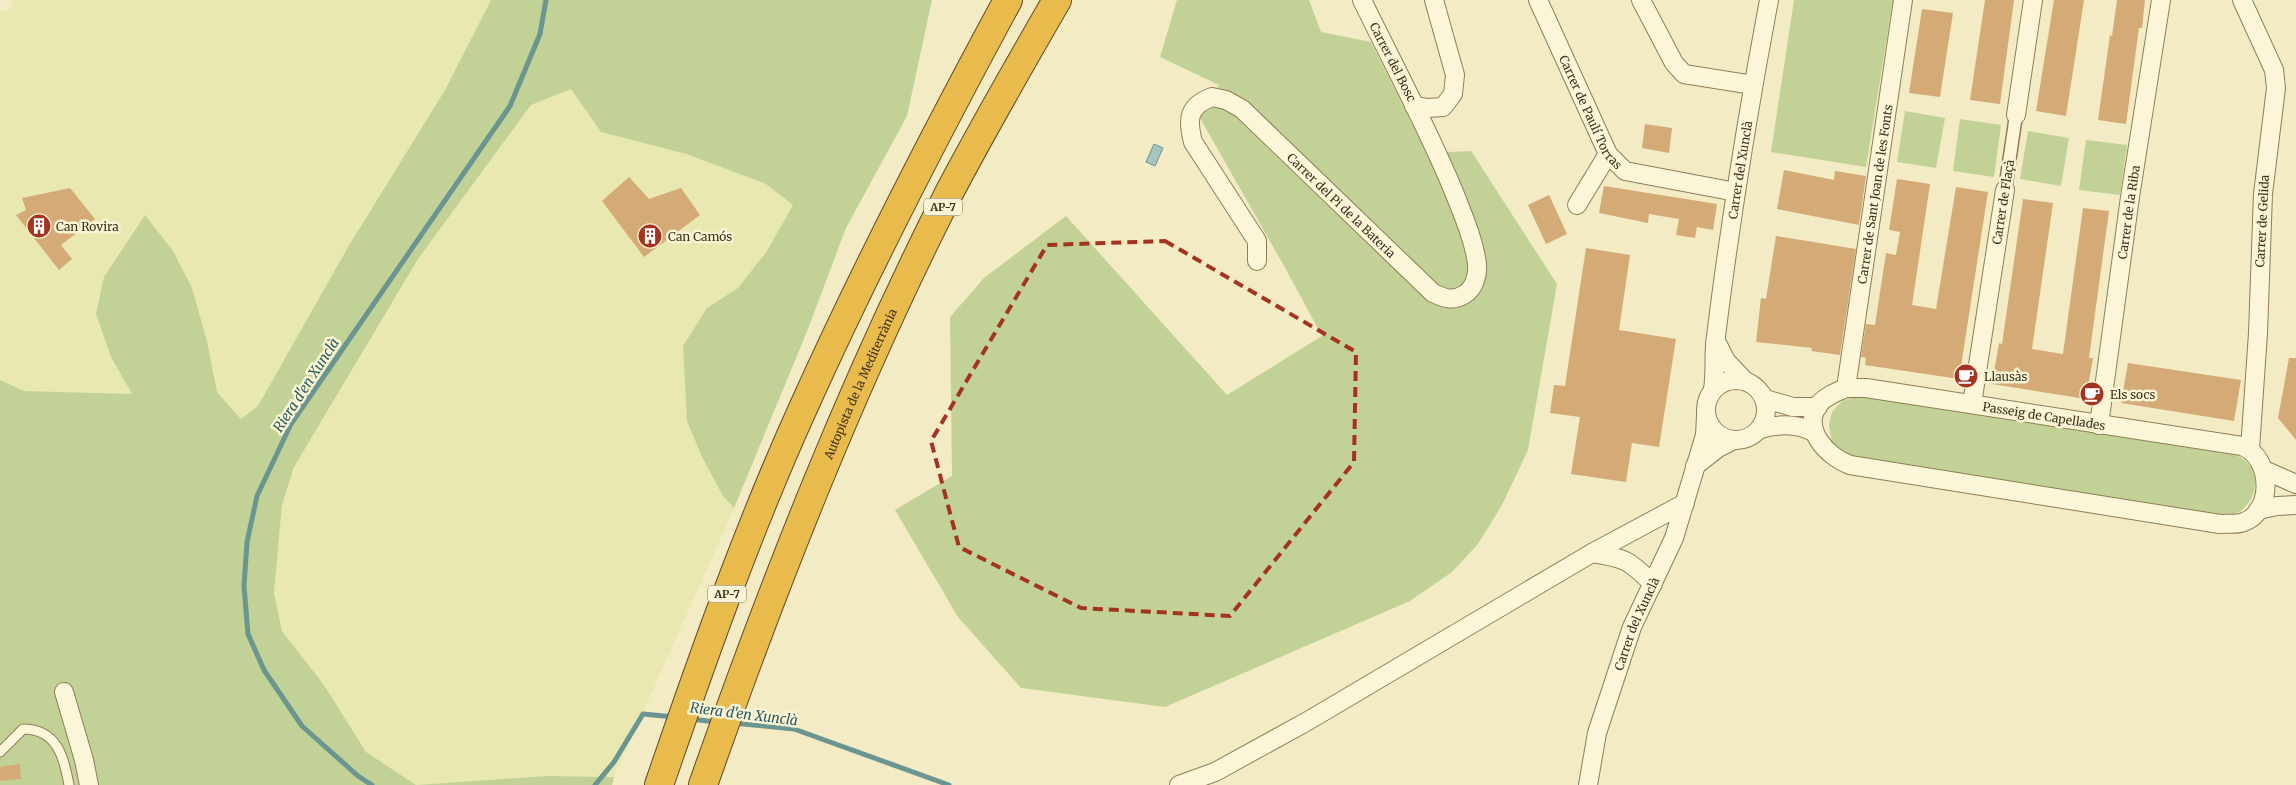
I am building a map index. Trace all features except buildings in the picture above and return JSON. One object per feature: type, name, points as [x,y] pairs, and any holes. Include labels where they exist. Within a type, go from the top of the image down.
[{"type":"highway","name":"AP-7","points":[[659,785],[751,530],[803,407],[916,172],[1008,0]]},
{"type":"highway","name":"Autopista de la Mediterrània","points":[[703,785],[756,635],[843,421],[914,265],[950,193],[1008,84],[1056,0]]},
{"type":"street","name":"Carrer del Bosc","points":[[1362,0],[1414,106],[1427,108],[1443,107],[1453,94],[1455,75],[1434,0]]},
{"type":"street","name":"Carrer de Paulí Torras","points":[[1538,0],[1608,154],[1625,172],[1736,192]]},
{"type":"street","points":[[1641,0],[1674,63],[1684,74],[1753,85]]},
{"type":"street","name":"Carrer del Xunclà","points":[[1713,389],[1716,373],[1715,339],[1736,192],[1769,0]]},
{"type":"street","name":"Carrer de Sant Joan de les Fonts","points":[[1846,388],[1903,0]]},
{"type":"street","name":"Carrer de Flaçà","points":[[1972,404],[2033,0]]},
{"type":"street","name":"Carrer de la Riba","points":[[2099,425],[2130,197],[2161,0]]},
{"type":"street","name":"Carrer de Gelida","points":[[2242,0],[2274,70],[2276,81],[2262,194],[2258,333],[2250,449]]},
{"type":"street","name":"Carrer del Pi de la Bateria","points":[[1257,261],[1257,241],[1193,142],[1189,128],[1190,117],[1195,106],[1212,96],[1226,100],[1242,109],[1433,293],[1448,300],[1460,297],[1470,291],[1476,278],[1477,266],[1474,249],[1439,156],[1414,106]]},
{"type":"street","points":[[1576,205],[1608,154]]},
{"type":"street","points":[[1715,339],[1726,361],[1745,381],[1757,388],[1765,399],[1765,420],[1760,429]]},
{"type":"street","points":[[1734,440],[1716,433],[1706,416],[1708,397],[1718,384],[1731,379],[1745,381]]},
{"type":"street","points":[[1846,388],[1830,395],[1818,407],[1814,422],[1815,433],[1827,453],[1850,465],[2220,524],[2244,522],[2258,510],[2265,494],[2264,470],[2250,449]]},
{"type":"street","name":"Passeig de Capellades","points":[[1846,388],[1866,388],[1972,404],[2099,425],[2228,443],[2250,449]]},
{"type":"street","points":[[1765,399],[1793,407],[1818,407]]},
{"type":"street","name":"Carrer del Xunclà","points":[[1588,785],[1597,732],[1632,627],[1674,538],[1704,435],[1706,416]]},
{"type":"street","points":[[1695,466],[1718,448],[1734,440],[1750,437],[1760,429],[1776,424],[1807,428],[1815,433]]},
{"type":"street","points":[[2264,470],[2296,484]]},
{"type":"street","points":[[1179,785],[1215,772],[1298,726],[1592,553],[1685,503]]},
{"type":"street","points":[[2258,510],[2277,506],[2296,506]]},
{"type":"street","points":[[1592,553],[1620,558],[1637,568],[1653,584]]},
{"type":"street","points":[[64,692],[84,760],[89,785]]},
{"type":"lane","points":[[0,752],[23,729],[35,729],[49,737],[60,751],[70,785]]},
{"type":"highlighted area","points":[[1165,241],[1356,352],[1354,462],[1230,616],[1081,608],[959,547],[931,441],[1047,245]]},
{"type":"green space","points":[[14,0],[491,0],[445,90],[348,247],[258,406],[241,419],[217,392],[207,341],[145,216],[104,277],[111,357],[133,394],[24,391],[0,380],[0,12],[11,9]]},
{"type":"green space","points":[[491,0],[932,0],[907,116],[846,228],[806,334],[734,508],[723,496],[702,457],[687,421],[683,346],[707,308],[738,288],[767,251],[793,205],[766,184],[686,154],[601,132],[571,89],[531,105],[418,259],[294,467],[282,505],[274,593],[282,631],[324,685],[366,752],[416,785],[0,785],[0,380],[24,391],[132,394],[111,357],[96,314],[104,277],[145,215],[173,251],[192,288],[207,341],[217,392],[241,419],[258,406],[348,247],[445,90]]},
{"type":"green space","points":[[1177,0],[1309,0],[1321,32],[1371,42],[1427,153],[1471,151],[1557,284],[1528,450],[1502,505],[1478,544],[1452,572],[1410,601],[1165,707],[1021,688],[958,617],[895,510],[952,476],[950,317],[984,278],[1066,216],[1227,395],[1322,336],[1200,118],[1219,85],[1160,57]]},
{"type":"green space","points":[[1794,0],[1893,0],[1866,167],[1771,152]]},
{"type":"green space","points":[[571,89],[601,132],[686,154],[766,184],[794,205],[767,251],[738,288],[707,308],[683,346],[687,421],[702,457],[723,496],[734,508],[614,777],[547,776],[415,785],[366,752],[324,685],[282,631],[274,593],[282,505],[294,467],[418,259],[531,105]]},
{"type":"green space","points":[[1905,111],[1945,118],[1936,168],[1897,162]]},
{"type":"green space","points":[[1960,119],[2001,125],[1994,177],[1953,171]]},
{"type":"green space","points":[[2028,131],[2069,138],[2061,186],[2020,179]]},
{"type":"green space","points":[[2086,140],[2127,145],[2120,195],[2079,190]]},
{"type":"green space","points":[[1859,396],[2222,450],[2241,458],[2249,465],[2253,471],[2255,486],[2250,501],[2239,512],[2216,516],[1842,456],[1832,443],[1829,425],[1832,412],[1843,400]]},
{"type":"green space","points":[[547,776],[614,777],[612,785],[416,785]]},
{"type":"water","points":[[1154,144],[1163,148],[1155,166],[1146,162]]},
{"type":"waterway","name":"Riera d'en Xunclà","points":[[372,785],[358,776],[302,726],[264,670],[248,634],[244,586],[247,542],[257,496],[291,424],[510,106],[540,34],[546,0]]},
{"type":"waterway","name":"Riera d'en Xunclà","points":[[595,785],[614,762],[643,714],[674,717]]},
{"type":"waterway","name":"Riera d'en Xunclà","points":[[690,719],[717,722]]},
{"type":"waterway","name":"Riera d'en Xunclà","points":[[733,723],[794,729],[949,785]]},
{"type":"place","name":"Can Rovira","points":[[39,226]]},
{"type":"place","name":"Can Camós","points":[[650,236]]},
{"type":"place","name":"Llausàs","points":[[1966,376]]},
{"type":"place","name":"Els socs","points":[[2092,394]]}]
